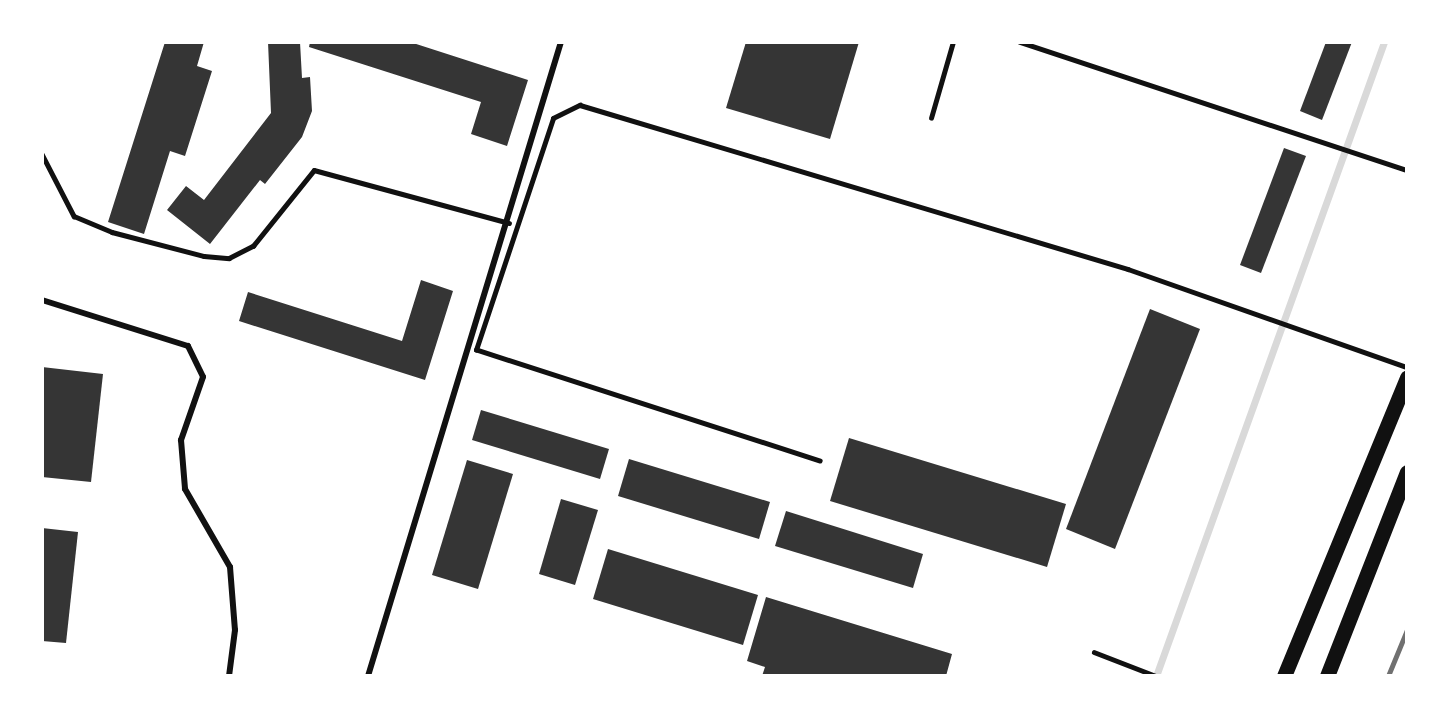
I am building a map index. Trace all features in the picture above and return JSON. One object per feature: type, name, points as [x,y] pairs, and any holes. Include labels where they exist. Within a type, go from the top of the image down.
[{"type":"main road","points":[[1284,676],[1407,377]]},
{"type":"main road","points":[[1327,676],[1407,472]]},
{"type":"street","points":[[368,676],[561,42]]},
{"type":"street","points":[[42,300],[188,346],[203,377],[181,440],[185,489],[230,567],[235,630],[230,676]]},
{"type":"lane","points":[[931,118],[953,42]]},
{"type":"lane","points":[[1020,42],[1275,124],[1407,170]]},
{"type":"lane","points":[[820,461],[476,350],[515,224],[553,118],[580,105],[1128,269],[1407,368]]},
{"type":"lane","points":[[42,154],[74,216],[112,232],[204,256],[229,258],[253,246],[314,170],[515,224]]},
{"type":"lane","points":[[1094,652],[1156,676]]},
{"type":"building","points":[[165,42],[204,42],[197,66],[212,71],[185,156],[170,151],[144,234],[108,222]]},
{"type":"building","points":[[268,42],[300,42],[302,78],[310,77],[312,111],[302,137],[265,184],[260,180],[210,244],[167,210],[186,186],[204,200],[271,113]]},
{"type":"building","points":[[310,42],[410,42],[528,80],[507,146],[471,134],[481,102],[309,47]]},
{"type":"building","points":[[746,42],[859,42],[830,139],[726,108]]},
{"type":"building","points":[[1326,42],[1352,42],[1322,120],[1300,111]]},
{"type":"building","points":[[1284,148],[1306,156],[1261,273],[1240,265]]},
{"type":"building","points":[[421,280],[453,291],[425,380],[239,321],[248,292],[402,341]]},
{"type":"building","points":[[1150,309],[1200,329],[1115,549],[1066,529]]},
{"type":"building","points":[[42,367],[103,374],[91,482],[42,477]]},
{"type":"building","points":[[481,410],[609,449],[600,479],[472,440]]},
{"type":"building","points":[[849,438],[1066,504],[1047,567],[830,501]]},
{"type":"building","points":[[629,459],[770,502],[759,539],[618,496]]},
{"type":"building","points":[[467,460],[513,474],[478,589],[432,575]]},
{"type":"building","points":[[561,499],[598,510],[575,585],[539,574]]},
{"type":"building","points":[[786,511],[923,554],[913,588],[775,546]]},
{"type":"building","points":[[42,528],[78,532],[66,643],[42,641]]},
{"type":"building","points":[[608,549],[758,595],[743,645],[593,599]]},
{"type":"building","points":[[766,597],[952,654],[946,676],[762,676],[765,667],[747,661]]},
{"type":"waterway","points":[[1156,676],[1384,42]]},
{"type":"railway","points":[[1388,676],[1407,630]]}]
